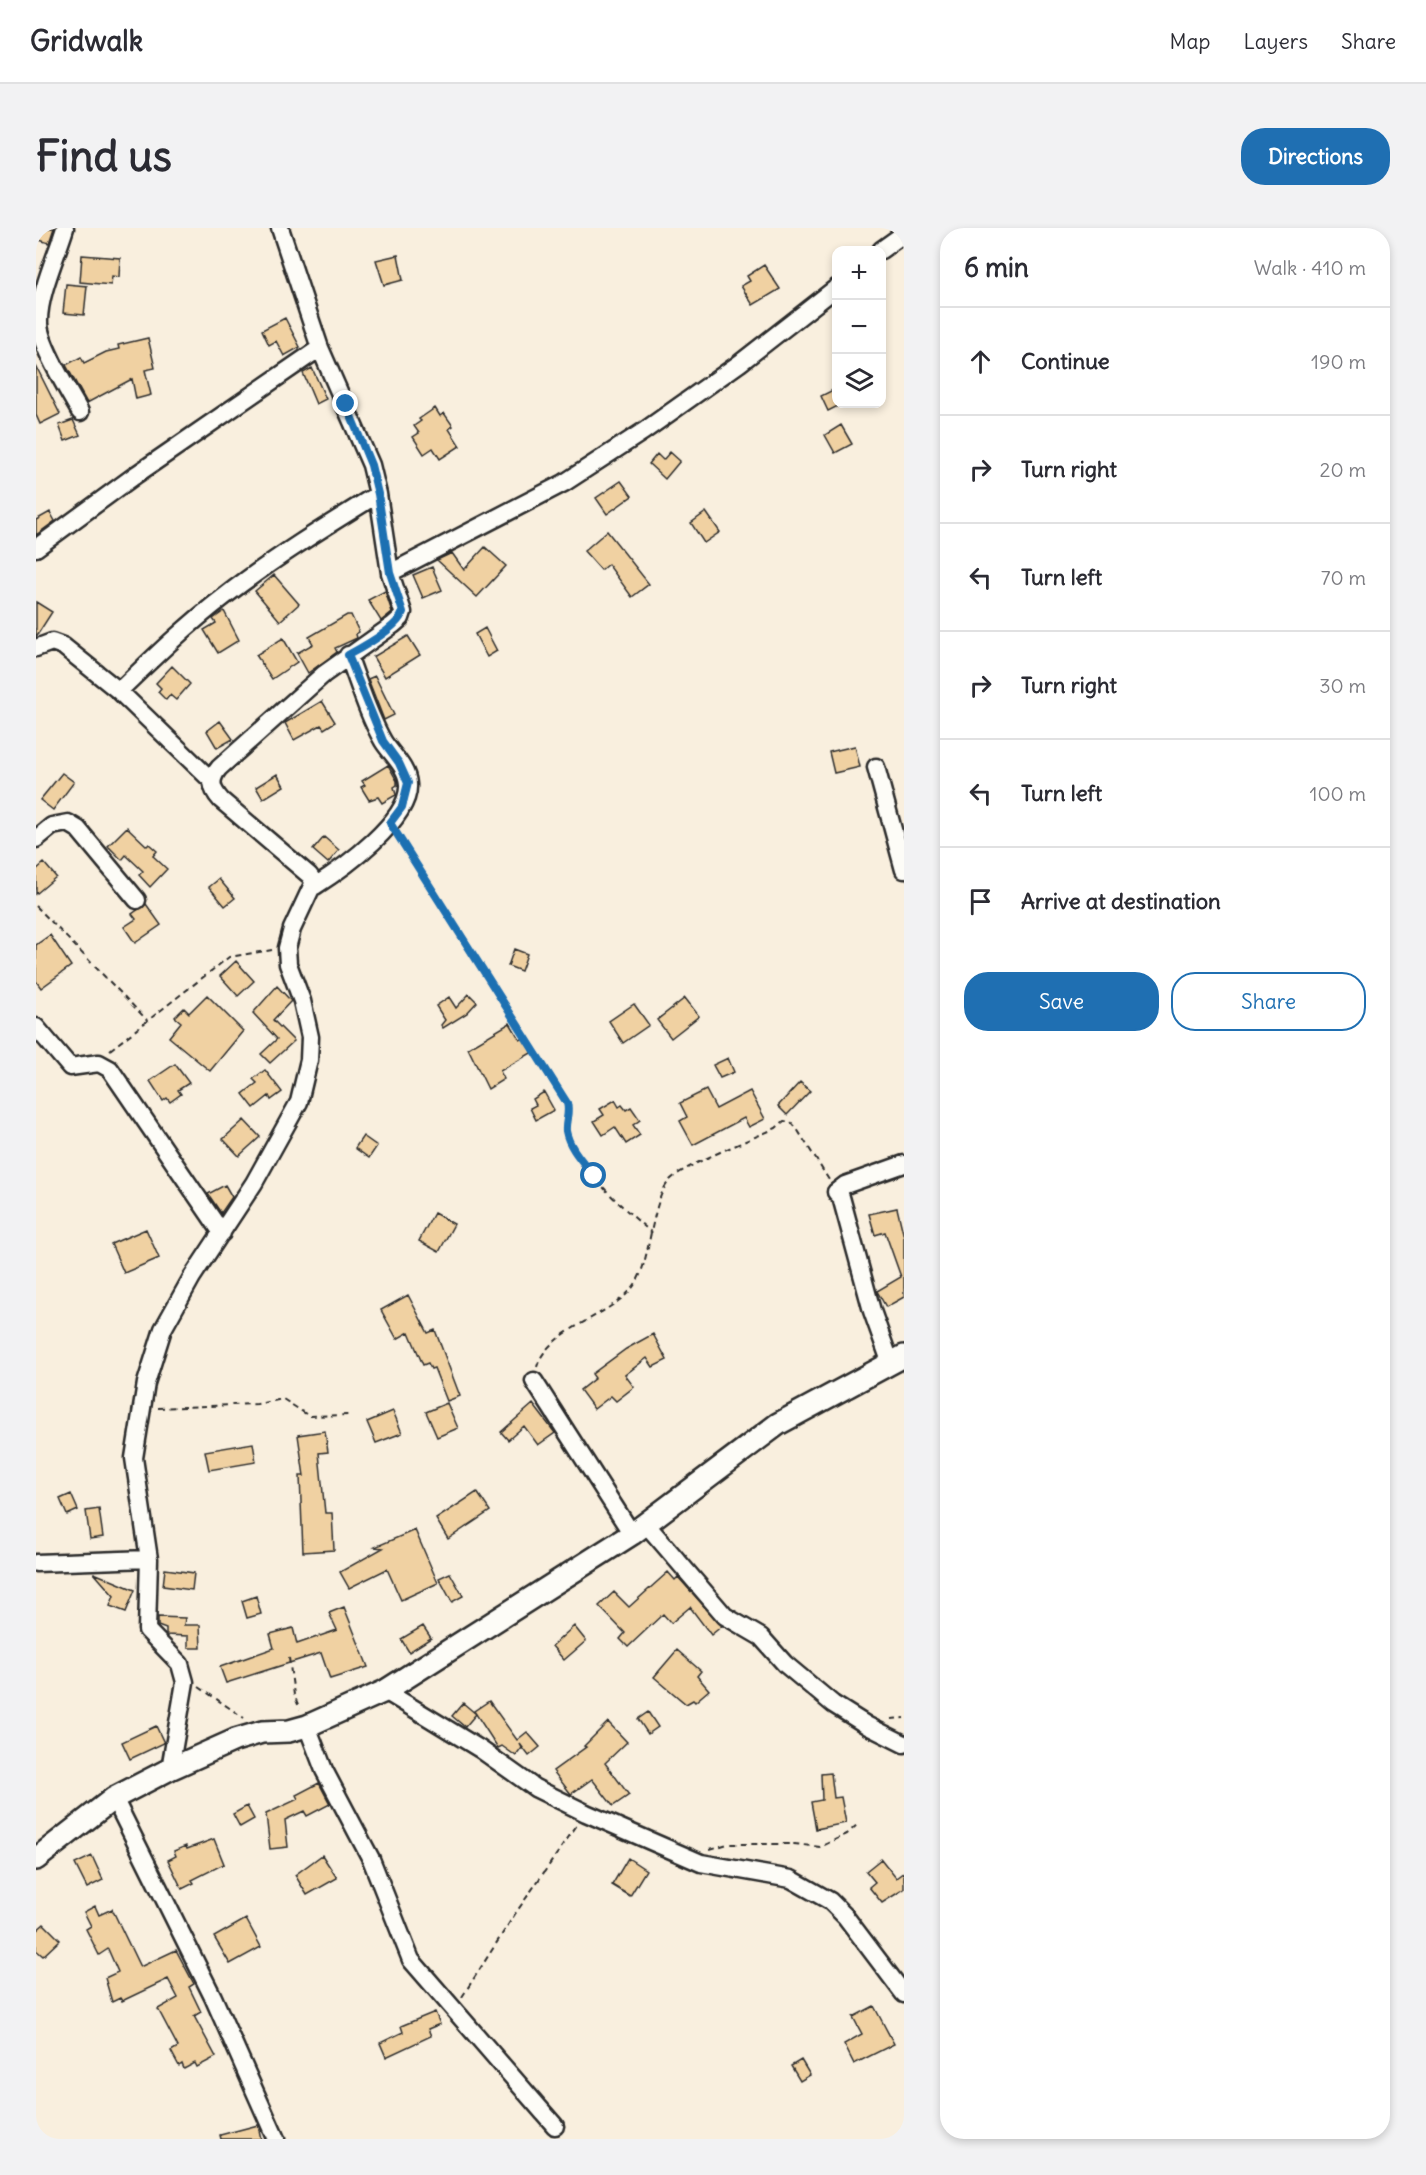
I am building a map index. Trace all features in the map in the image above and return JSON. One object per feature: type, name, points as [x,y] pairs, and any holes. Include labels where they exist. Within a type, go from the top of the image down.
[{"type":"street","points":[[65,228],[41,304],[39,322],[63,383],[80,412]]},
{"type":"street","points":[[280,228],[320,348],[371,465],[378,494],[390,573],[402,605],[401,618],[348,655],[219,768],[212,781],[213,791],[221,800],[309,875],[315,886]]},
{"type":"street","points":[[886,246],[901,234]]},
{"type":"street","points":[[390,573],[564,483],[644,432],[740,363],[832,292]]},
{"type":"street","points":[[36,548],[137,474],[320,348]]},
{"type":"street","points":[[119,691],[171,641],[223,597],[273,560],[378,494]]},
{"type":"street","points":[[36,648],[49,642],[57,644],[119,691],[212,781]]},
{"type":"street","points":[[170,1769],[185,1682],[180,1664],[147,1630],[149,1560],[134,1472],[140,1410],[163,1329],[192,1277],[222,1233],[294,1114],[304,1084],[309,1060],[309,1023],[288,963],[287,948],[292,929],[315,886],[343,868],[390,823],[402,807],[408,783],[399,763],[383,741],[348,655]]},
{"type":"street","points":[[876,767],[904,870]]},
{"type":"street","points":[[36,839],[52,826],[68,823],[78,829],[137,900]]},
{"type":"street","points":[[36,1027],[70,1067],[92,1063],[110,1069],[222,1233]]},
{"type":"street","points":[[36,1859],[114,1798],[170,1769],[235,1740],[261,1732],[290,1731],[307,1726],[385,1691],[639,1529],[778,1425],[897,1360],[872,1311],[841,1197],[836,1192],[845,1185],[904,1164]]},
{"type":"street","points":[[534,1382],[639,1529],[726,1616],[761,1637],[785,1664],[825,1698],[868,1726],[904,1744]]},
{"type":"street","points":[[36,1563],[149,1560]]},
{"type":"street","points":[[385,1691],[480,1749],[535,1788],[586,1813],[684,1856],[718,1866],[778,1875],[830,1901],[845,1916],[904,1994]]},
{"type":"street","points":[[307,1726],[324,1770],[371,1859],[411,1960],[555,2126]]},
{"type":"street","points":[[114,1798],[213,1997],[276,2139]]},
{"type":"path","points":[[390,823],[567,1103],[569,1113],[566,1130],[570,1144],[594,1176],[651,1233]]},
{"type":"path","points":[[36,906],[147,1020]]},
{"type":"path","points":[[92,1063],[229,957],[287,948]]},
{"type":"path","points":[[534,1382],[540,1358],[558,1338],[605,1310],[638,1281],[665,1187],[671,1179],[776,1128],[784,1121],[791,1122],[836,1192]]},
{"type":"path","points":[[140,1410],[189,1405],[257,1404],[283,1399],[309,1416],[348,1415]]},
{"type":"path","points":[[289,1658],[294,1695],[307,1726]]},
{"type":"path","points":[[185,1682],[229,1705],[261,1732]]},
{"type":"path","points":[[454,2010],[515,1914],[586,1813]]},
{"type":"path","points":[[684,1856],[728,1844],[794,1844],[820,1847],[847,1834],[857,1825]]},
{"type":"building","points":[[36,228],[54,228],[49,243],[36,239]]},
{"type":"building","points":[[82,255],[120,258],[119,277],[112,276],[111,285],[80,282]]},
{"type":"building","points":[[398,255],[403,280],[384,285],[376,260]]},
{"type":"building","points":[[764,265],[780,289],[753,305],[741,286],[750,281],[747,276]]},
{"type":"building","points":[[66,284],[87,286],[84,315],[63,313]]},
{"type":"building","points":[[285,318],[300,347],[284,356],[276,341],[269,345],[262,330]]},
{"type":"building","points":[[148,338],[155,368],[145,370],[151,395],[136,399],[132,379],[87,403],[66,365],[81,357],[84,363],[106,352],[119,349],[118,345]]},
{"type":"building","points":[[36,366],[60,414],[40,424],[36,415]]},
{"type":"building","points":[[312,368],[326,399],[316,404],[303,373]]},
{"type":"building","points":[[832,390],[832,408],[834,408],[828,411],[821,396]]},
{"type":"building","points":[[435,408],[440,416],[444,413],[453,426],[449,429],[460,446],[440,459],[433,448],[424,454],[413,437],[419,433],[414,426],[421,421],[419,419]]},
{"type":"building","points":[[73,420],[80,435],[65,441],[59,425]]},
{"type":"building","points":[[841,425],[852,444],[835,453],[825,435]]},
{"type":"building","points":[[670,452],[680,461],[665,479],[649,464],[657,454],[663,460]]},
{"type":"building","points":[[621,481],[632,496],[607,514],[596,498]]},
{"type":"building","points":[[50,512],[55,521],[36,535],[36,520]]},
{"type":"building","points":[[706,512],[720,532],[704,543],[691,523]]},
{"type":"building","points":[[607,531],[649,584],[632,597],[608,564],[601,570],[584,551]]},
{"type":"building","points":[[485,547],[506,566],[477,597],[437,560],[452,553],[464,570]]},
{"type":"building","points":[[432,567],[442,590],[423,598],[413,575]]},
{"type":"building","points":[[274,575],[299,604],[280,621],[255,591]]},
{"type":"building","points":[[385,591],[392,612],[381,621],[368,600]]},
{"type":"building","points":[[36,602],[52,612],[36,637]]},
{"type":"building","points":[[224,611],[239,640],[218,653],[204,630],[216,623],[213,619]]},
{"type":"building","points":[[347,615],[351,615],[359,632],[356,634],[357,638],[335,648],[337,652],[308,673],[297,653],[313,644],[309,637]]},
{"type":"building","points":[[485,628],[497,651],[487,657],[475,634]]},
{"type":"building","points":[[408,636],[420,655],[385,677],[373,657]]},
{"type":"building","points":[[283,638],[297,662],[272,679],[256,655]]},
{"type":"building","points":[[172,666],[190,684],[176,700],[170,695],[166,700],[158,692],[161,688],[156,683]]},
{"type":"building","points":[[375,676],[394,715],[384,720],[368,679]]},
{"type":"building","points":[[322,701],[335,722],[324,729],[321,725],[294,740],[285,723]]},
{"type":"building","points":[[220,721],[233,739],[217,748],[207,731]]},
{"type":"building","points":[[855,746],[860,767],[834,773],[829,752]]},
{"type":"building","points":[[388,765],[397,781],[394,787],[396,795],[382,803],[378,797],[369,800],[361,787],[365,785],[362,781]]},
{"type":"building","points":[[62,773],[74,782],[53,810],[40,800]]},
{"type":"building","points":[[277,774],[284,786],[263,799],[256,787]]},
{"type":"building","points":[[127,827],[147,846],[149,844],[157,851],[153,856],[167,869],[150,887],[139,875],[143,871],[126,855],[122,860],[108,846]]},
{"type":"building","points":[[324,837],[339,850],[328,863],[313,850]]},
{"type":"building","points":[[44,863],[56,877],[36,894],[36,870]]},
{"type":"building","points":[[219,879],[235,898],[225,906],[209,887]]},
{"type":"building","points":[[146,904],[161,925],[135,943],[124,927],[136,919],[132,914]]},
{"type":"building","points":[[50,935],[71,966],[41,988],[36,981],[36,945]]},
{"type":"building","points":[[514,949],[527,954],[521,971],[508,966]]},
{"type":"building","points":[[236,961],[254,981],[238,996],[220,976]]},
{"type":"building","points":[[277,986],[291,1001],[273,1020],[294,1041],[270,1063],[261,1054],[277,1039],[253,1013]]},
{"type":"building","points":[[469,994],[477,1002],[467,1013],[443,1028],[441,1025],[445,1020],[436,1006],[449,997],[456,1008]]},
{"type":"building","points":[[207,995],[243,1031],[210,1071],[169,1037],[181,1022],[175,1017],[184,1008],[189,1013]]},
{"type":"building","points":[[685,998],[699,1016],[671,1038],[657,1020]]},
{"type":"building","points":[[634,1004],[649,1025],[623,1043],[609,1021]]},
{"type":"building","points":[[510,1023],[520,1040],[524,1038],[533,1052],[500,1071],[504,1079],[488,1089],[468,1048]]},
{"type":"building","points":[[728,1058],[734,1072],[720,1078],[713,1065]]},
{"type":"building","points":[[175,1064],[189,1083],[178,1090],[181,1094],[170,1102],[167,1098],[163,1101],[150,1081]]},
{"type":"building","points":[[265,1070],[282,1092],[271,1100],[269,1096],[254,1108],[243,1094],[257,1083],[253,1079]]},
{"type":"building","points":[[800,1082],[810,1091],[787,1115],[778,1106]]},
{"type":"building","points":[[706,1090],[716,1109],[750,1091],[765,1119],[749,1127],[744,1118],[693,1145],[680,1121],[687,1117],[680,1103]]},
{"type":"building","points":[[544,1092],[554,1110],[536,1120],[530,1108],[536,1105],[533,1099]]},
{"type":"building","points":[[615,1100],[619,1107],[622,1105],[626,1110],[631,1107],[640,1120],[633,1125],[640,1135],[626,1144],[615,1127],[603,1135],[594,1121],[604,1115],[600,1109]]},
{"type":"building","points":[[244,1120],[260,1137],[239,1156],[223,1139]]},
{"type":"building","points":[[363,1136],[377,1146],[369,1158],[355,1148]]},
{"type":"building","points":[[225,1185],[232,1197],[221,1213],[208,1194]]},
{"type":"building","points":[[897,1208],[904,1237],[904,1297],[886,1307],[877,1291],[901,1277],[885,1232],[875,1235],[869,1214]]},
{"type":"building","points":[[434,1213],[454,1224],[439,1252],[419,1241]]},
{"type":"building","points":[[146,1229],[159,1258],[124,1273],[111,1244]]},
{"type":"building","points":[[408,1295],[428,1333],[435,1330],[460,1396],[447,1401],[434,1368],[431,1369],[428,1363],[423,1365],[409,1332],[397,1339],[381,1310]]},
{"type":"building","points":[[653,1334],[667,1360],[653,1367],[647,1358],[625,1375],[634,1387],[616,1401],[611,1396],[594,1409],[580,1390],[595,1378],[592,1374],[626,1349]]},
{"type":"building","points":[[447,1403],[458,1428],[437,1437],[426,1412]]},
{"type":"building","points":[[533,1404],[555,1433],[538,1445],[524,1426],[508,1440],[501,1432]]},
{"type":"building","points":[[393,1411],[402,1433],[376,1443],[367,1422]]},
{"type":"building","points":[[325,1431],[328,1452],[319,1453],[325,1513],[332,1513],[334,1550],[303,1552],[300,1476],[304,1476],[298,1435]]},
{"type":"building","points":[[253,1443],[256,1462],[209,1470],[205,1451]]},
{"type":"building","points":[[477,1492],[490,1511],[448,1539],[436,1519]]},
{"type":"building","points":[[71,1494],[78,1510],[67,1515],[60,1499]]},
{"type":"building","points":[[99,1509],[103,1537],[90,1539],[86,1511]]},
{"type":"building","points":[[415,1530],[438,1583],[401,1600],[387,1569],[349,1588],[340,1572],[383,1548],[375,1547]]},
{"type":"building","points":[[165,1569],[194,1573],[192,1590],[163,1586]]},
{"type":"building","points":[[668,1572],[675,1580],[678,1577],[722,1626],[711,1635],[690,1607],[671,1623],[663,1614],[628,1647],[620,1639],[625,1633],[599,1606],[614,1592],[629,1607]]},
{"type":"building","points":[[94,1573],[135,1590],[126,1612],[110,1606],[114,1596]]},
{"type":"building","points":[[450,1573],[463,1596],[452,1602],[439,1578]]},
{"type":"building","points":[[256,1596],[261,1614],[247,1618],[242,1601]]},
{"type":"building","points":[[344,1607],[368,1667],[330,1679],[321,1653],[226,1683],[220,1667],[274,1648],[270,1634],[293,1628],[297,1644],[337,1630],[329,1613]]},
{"type":"building","points":[[158,1617],[185,1618],[184,1625],[200,1625],[201,1648],[188,1648],[188,1636],[166,1635],[166,1629],[158,1626]]},
{"type":"building","points":[[423,1626],[431,1638],[409,1652],[401,1639]]},
{"type":"building","points":[[574,1626],[586,1641],[564,1660],[552,1646]]},
{"type":"building","points":[[677,1650],[701,1671],[697,1676],[709,1690],[695,1702],[693,1700],[686,1704],[654,1677]]},
{"type":"building","points":[[489,1701],[517,1740],[527,1732],[540,1747],[529,1756],[520,1744],[522,1748],[516,1756],[502,1746],[498,1748],[474,1711]]},
{"type":"building","points":[[463,1703],[476,1714],[465,1727],[452,1716]]},
{"type":"building","points":[[648,1712],[658,1727],[648,1734],[638,1719]]},
{"type":"building","points":[[608,1722],[627,1742],[605,1763],[629,1795],[613,1806],[592,1779],[571,1794],[553,1771],[586,1747],[584,1746]]},
{"type":"building","points":[[156,1726],[164,1743],[130,1759],[122,1742]]},
{"type":"building","points":[[831,1773],[834,1798],[841,1797],[846,1823],[816,1829],[811,1802],[822,1800],[821,1774]]},
{"type":"building","points":[[319,1783],[330,1804],[307,1816],[304,1811],[285,1820],[288,1847],[270,1849],[266,1814],[298,1799],[296,1795]]},
{"type":"building","points":[[247,1806],[254,1819],[240,1827],[233,1814]]},
{"type":"building","points":[[214,1839],[224,1864],[192,1880],[194,1883],[182,1889],[168,1860],[176,1856],[174,1851],[186,1846],[187,1849]]},
{"type":"building","points":[[322,1855],[337,1878],[307,1895],[295,1875]]},
{"type":"building","points":[[92,1856],[103,1880],[87,1888],[75,1864]]},
{"type":"building","points":[[628,1858],[646,1870],[630,1896],[612,1885]]},
{"type":"building","points":[[881,1859],[896,1878],[904,1872],[904,1889],[882,1903],[869,1887],[875,1882],[866,1871]]},
{"type":"building","points":[[95,1906],[99,1915],[112,1909],[140,1967],[176,1950],[194,1984],[189,1987],[201,2012],[194,2016],[216,2057],[197,2067],[195,2063],[184,2069],[182,2064],[179,2066],[171,2051],[178,2047],[158,2009],[178,1998],[168,1979],[122,2001],[120,1998],[112,2002],[105,1978],[118,1972],[108,1949],[99,1955],[86,1929],[91,1926],[84,1912]]},
{"type":"building","points":[[246,1919],[261,1947],[230,1964],[214,1937]]},
{"type":"building","points":[[44,1924],[60,1940],[43,1956],[36,1950],[36,1931]]},
{"type":"building","points":[[874,2006],[894,2044],[854,2064],[844,2044],[862,2034],[853,2017]]},
{"type":"building","points":[[435,2012],[440,2024],[428,2029],[431,2036],[386,2057],[380,2043],[403,2032],[401,2026]]},
{"type":"building","points":[[801,2060],[810,2075],[800,2081],[791,2066]]},
{"type":"building","points":[[258,2125],[261,2139],[221,2139],[220,2135]]},
{"type":"route","points":[[346,404],[371,465],[384,525],[390,573],[403,612],[401,618],[393,625],[348,655],[383,741],[399,763],[408,783],[408,794],[390,823],[515,1017],[567,1103],[569,1113],[566,1130],[570,1144],[594,1176]]}]
